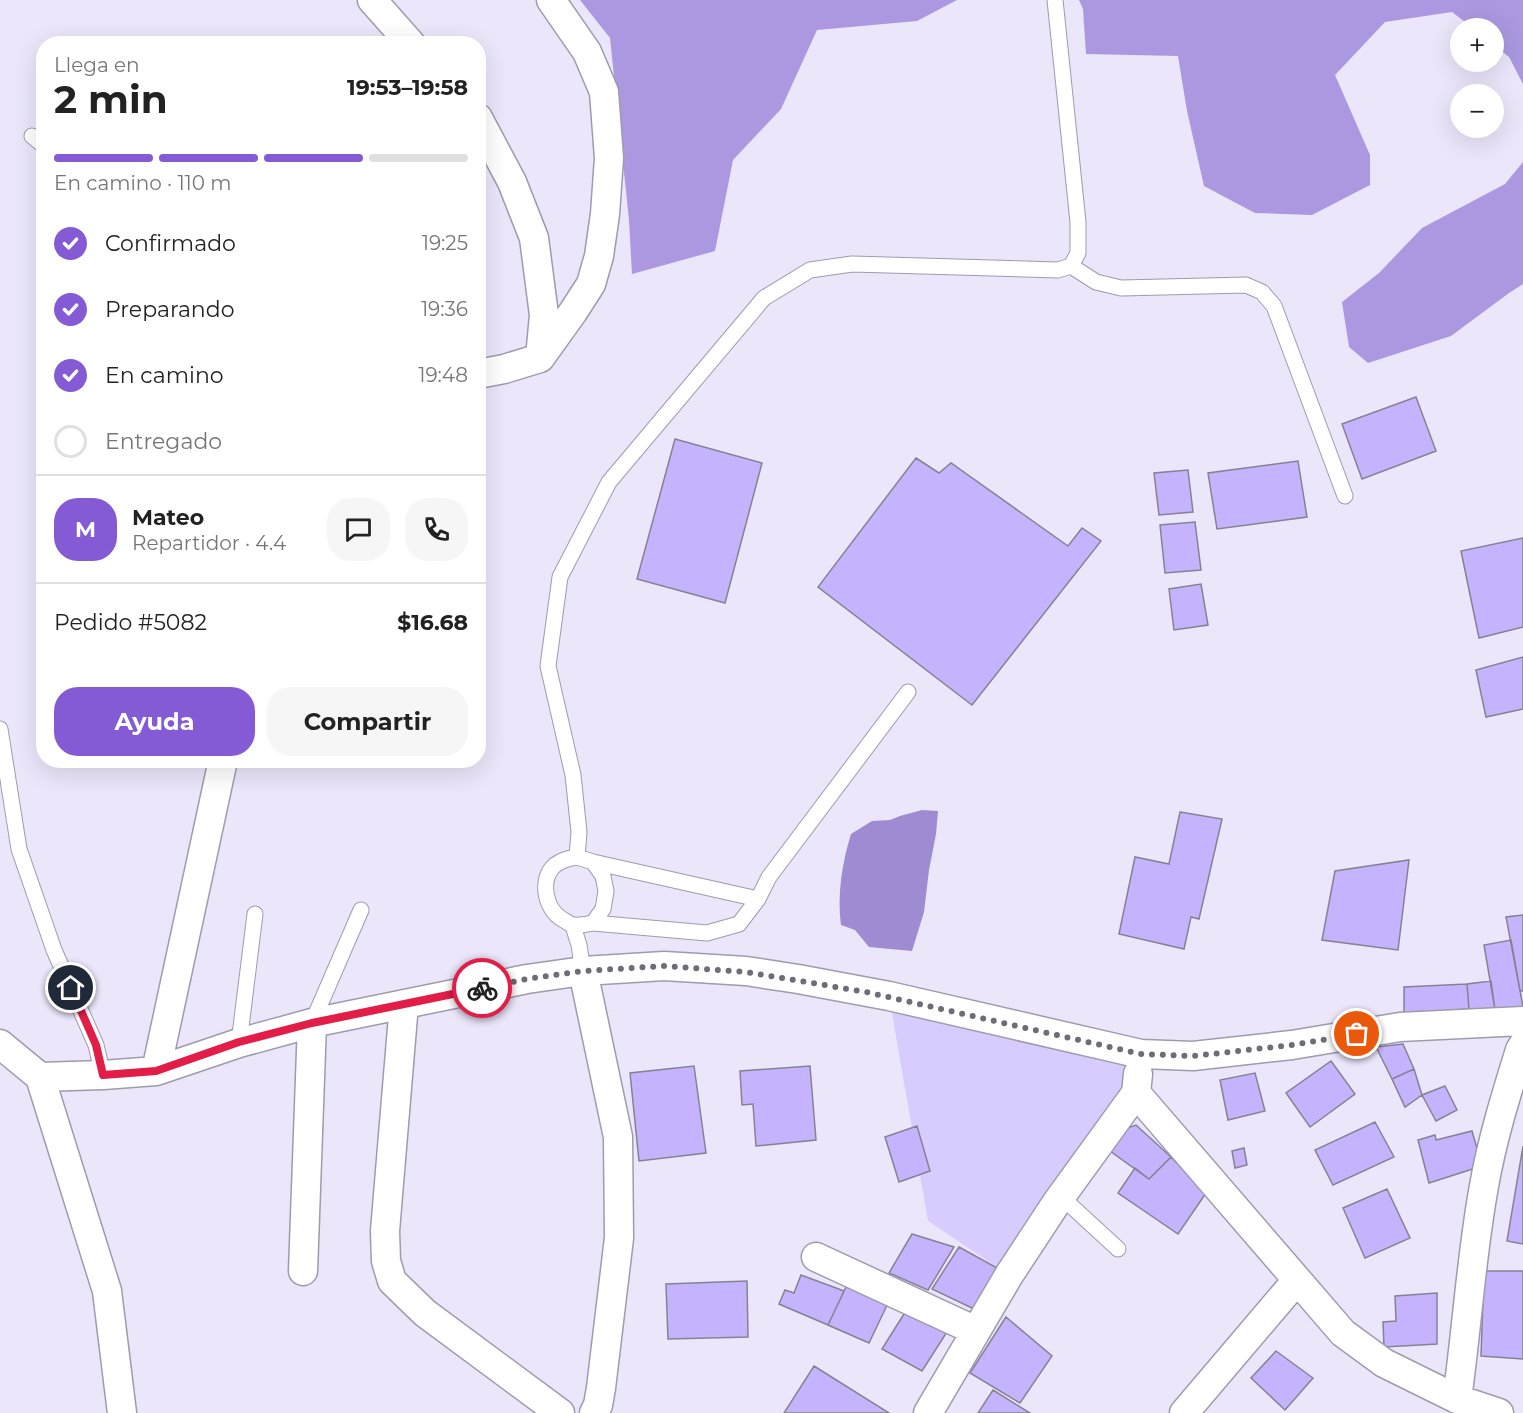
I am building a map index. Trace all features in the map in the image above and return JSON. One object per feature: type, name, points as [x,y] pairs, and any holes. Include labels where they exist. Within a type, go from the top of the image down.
[{"type":"street","points":[[372,0],[404,36]]},
{"type":"street","points":[[486,372],[540,358],[591,284],[599,256],[609,158],[604,92],[587,52],[551,0]]},
{"type":"street","points":[[486,133],[512,182],[534,238],[544,315],[540,358]]},
{"type":"street","points":[[156,1071],[221,768]]},
{"type":"street","points":[[40,1077],[156,1071],[239,1042],[312,1023],[527,979],[583,971],[664,966],[757,973],[889,996],[1141,1054],[1193,1056],[1292,1045],[1400,1027],[1523,1021]]},
{"type":"street","points":[[583,971],[618,1137],[619,1238],[601,1388],[594,1413]]},
{"type":"street","points":[[404,1004],[385,1231],[386,1261],[392,1281],[425,1313],[560,1413]]},
{"type":"street","points":[[303,1271],[312,1023]]},
{"type":"street","points":[[0,1044],[40,1077],[107,1292],[122,1413]]},
{"type":"street","points":[[1456,1399],[1464,1347],[1472,1261],[1492,1144],[1523,1045]]},
{"type":"street","points":[[928,1413],[1008,1275],[1057,1202],[1136,1093],[1141,1054]]},
{"type":"street","points":[[1136,1093],[1343,1333],[1384,1363],[1456,1399],[1499,1413]]},
{"type":"street","points":[[816,1257],[976,1331]]},
{"type":"street","points":[[1184,1413],[1298,1280]]},
{"type":"lane","points":[[577,856],[579,832],[573,775],[548,666],[560,577],[609,482],[764,298],[810,270],[852,264],[1058,270],[1071,266],[1078,253],[1078,222],[1055,0]]},
{"type":"lane","points":[[1071,266],[1096,282],[1121,288],[1246,285],[1262,292],[1274,306],[1345,496]]},
{"type":"lane","points":[[573,926],[593,923],[707,933],[739,924],[758,899],[769,877],[908,692]]},
{"type":"lane","points":[[0,729],[19,849],[54,950],[96,1045],[103,1075]]},
{"type":"lane","points":[[583,971],[573,926],[557,916],[549,905],[546,891],[548,877],[554,866],[566,859],[577,856],[593,862],[758,899]]},
{"type":"lane","points":[[593,862],[603,876],[606,891],[603,909],[593,923]]},
{"type":"lane","points":[[312,1023],[361,910]]},
{"type":"lane","points":[[239,1042],[255,914]]},
{"type":"lane","points":[[1057,1202],[1067,1202],[1118,1250]]},
{"type":"shaded area","points":[[580,0],[957,0],[917,21],[817,30],[781,109],[733,160],[715,251],[632,274],[629,220],[610,38]]},
{"type":"shaded area","points":[[1079,0],[1523,0],[1523,84],[1509,57],[1504,53],[1504,18],[1460,18],[1452,12],[1385,22],[1335,75],[1370,155],[1370,185],[1312,215],[1255,213],[1204,186],[1187,111],[1178,56],[1086,54],[1083,9]]},
{"type":"shaded area","points":[[1523,162],[1523,284],[1451,336],[1368,363],[1349,347],[1342,302],[1379,273],[1422,228],[1505,184]]},
{"type":"shaded area","points":[[922,810],[938,811],[924,912],[912,951],[869,947],[855,930],[841,925],[841,879],[851,834],[872,821],[890,820]]},
{"type":"shaded area","points":[[889,996],[1141,1054],[1009,1275],[928,1221]]},
{"type":"building","points":[[1416,397],[1436,451],[1362,479],[1342,424]]},
{"type":"building","points":[[675,439],[762,463],[725,603],[637,579]]},
{"type":"building","points":[[916,458],[939,473],[951,463],[1068,546],[1082,528],[1101,541],[972,705],[818,587]]},
{"type":"building","points":[[1298,461],[1307,517],[1217,529],[1208,473]]},
{"type":"building","points":[[1188,470],[1193,512],[1159,515],[1154,473]]},
{"type":"building","points":[[1195,522],[1201,570],[1165,573],[1160,525]]},
{"type":"building","points":[[1523,538],[1523,627],[1479,638],[1461,551]]},
{"type":"building","points":[[1201,584],[1208,625],[1174,630],[1169,589]]},
{"type":"building","points":[[1523,657],[1523,709],[1486,717],[1476,670]]},
{"type":"building","points":[[1180,812],[1222,819],[1199,919],[1191,917],[1184,949],[1119,934],[1135,857],[1169,864]]},
{"type":"building","points":[[1409,860],[1398,950],[1322,940],[1335,871]]},
{"type":"building","points":[[1523,915],[1523,991],[1520,991],[1506,917]]},
{"type":"building","points":[[1511,940],[1523,1007],[1495,1010],[1484,945]]},
{"type":"building","points":[[1491,981],[1495,1010],[1469,1010],[1467,984]]},
{"type":"building","points":[[1467,984],[1469,1009],[1404,1013],[1404,987]]},
{"type":"building","points":[[1403,1044],[1414,1069],[1392,1079],[1376,1047]]},
{"type":"building","points":[[1331,1061],[1355,1094],[1310,1127],[1286,1093]]},
{"type":"building","points":[[694,1066],[706,1153],[639,1161],[630,1073]]},
{"type":"building","points":[[810,1066],[816,1140],[756,1146],[753,1104],[742,1105],[740,1071]]},
{"type":"building","points":[[1414,1069],[1422,1095],[1405,1107],[1392,1079]]},
{"type":"building","points":[[1255,1073],[1265,1111],[1228,1120],[1220,1080]]},
{"type":"building","points":[[1445,1086],[1457,1110],[1436,1121],[1422,1095]]},
{"type":"building","points":[[1375,1122],[1394,1157],[1333,1185],[1315,1150]]},
{"type":"building","points":[[1136,1125],[1171,1157],[1149,1179],[1110,1151],[1122,1130]]},
{"type":"building","points":[[917,1126],[930,1171],[899,1182],[885,1137]]},
{"type":"building","points":[[1472,1131],[1482,1166],[1429,1183],[1418,1140],[1435,1135],[1436,1140]]},
{"type":"building","points":[[1523,1146],[1523,1244],[1507,1241]]},
{"type":"building","points":[[1244,1148],[1247,1165],[1235,1168],[1232,1151]]},
{"type":"building","points":[[1171,1157],[1206,1193],[1178,1234],[1118,1193],[1135,1168],[1149,1179]]},
{"type":"building","points":[[1387,1189],[1410,1238],[1365,1258],[1343,1208]]},
{"type":"building","points":[[912,1234],[954,1247],[928,1290],[889,1273]]},
{"type":"building","points":[[959,1247],[999,1269],[974,1309],[932,1289]]},
{"type":"building","points":[[1484,1271],[1523,1271],[1523,1359],[1481,1356]]},
{"type":"building","points":[[801,1275],[844,1291],[828,1325],[779,1304],[785,1290],[794,1293]]},
{"type":"building","points":[[747,1281],[748,1337],[668,1339],[666,1284]]},
{"type":"building","points":[[847,1285],[889,1301],[869,1343],[828,1325]]},
{"type":"building","points":[[1437,1293],[1437,1344],[1384,1347],[1383,1322],[1396,1321],[1395,1296]]},
{"type":"building","points":[[909,1306],[952,1324],[922,1371],[882,1349]]},
{"type":"building","points":[[1006,1317],[1052,1356],[1020,1403],[970,1373]]},
{"type":"building","points":[[1276,1351],[1313,1378],[1285,1410],[1251,1378]]},
{"type":"building","points":[[814,1366],[889,1413],[784,1413]]},
{"type":"building","points":[[993,1390],[1030,1413],[978,1413]]},
{"type":"way so far","points":[[482,988],[583,971],[664,966],[746,972],[889,996],[1141,1054],[1193,1056],[1292,1045],[1357,1034]]},
{"type":"route","points":[[71,988],[96,1045],[103,1075],[156,1071],[239,1042],[312,1023],[482,988]]}]
